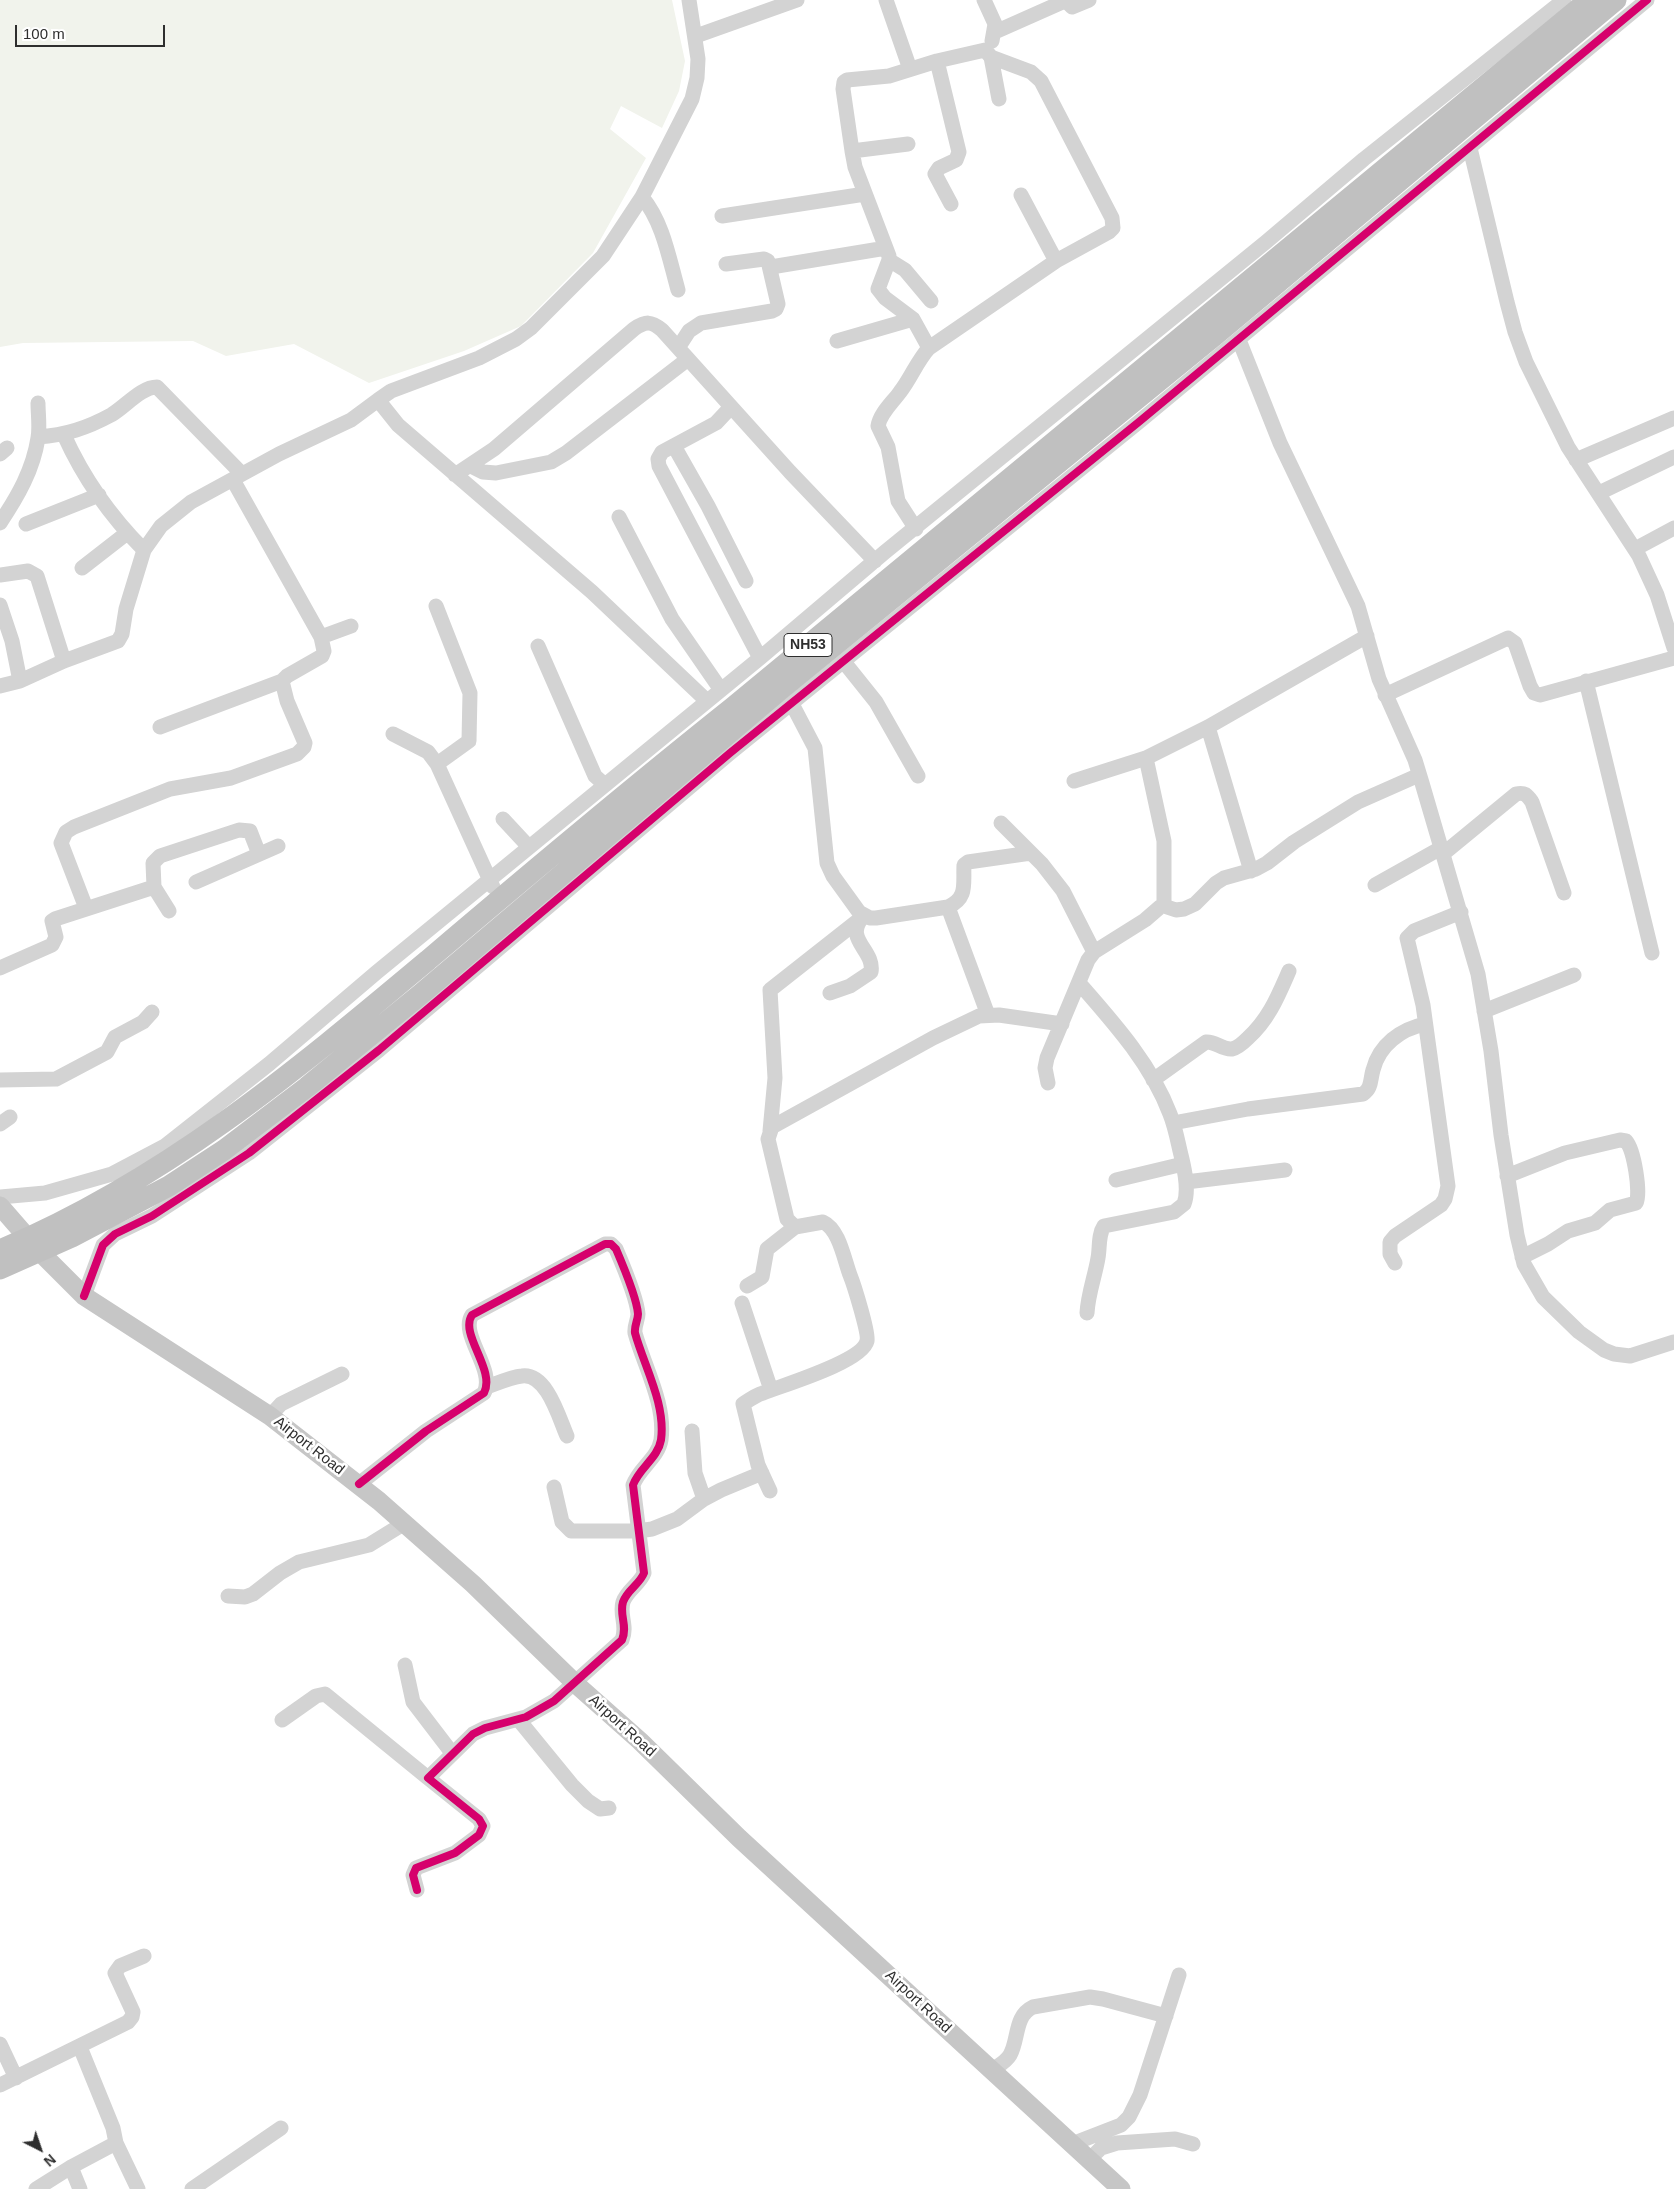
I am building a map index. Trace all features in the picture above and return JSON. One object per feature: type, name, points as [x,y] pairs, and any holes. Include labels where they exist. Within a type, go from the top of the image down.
[{"type":"highway","name":"NH53","points":[[510,917],[627,792],[732,708],[1589,0]]},
{"type":"highway","name":"NH53","points":[[0,1269],[34,1245],[169,1186],[224,1150],[322,1074],[780,690],[1222,329],[1616,0]]},
{"type":"highway","name":"NH53","points":[[0,1250],[34,1245]]},
{"type":"main road","name":"Airport Road","points":[[0,1206],[34,1245],[84,1296],[270,1416],[359,1484],[402,1524],[473,1584],[574,1682],[640,1741],[738,1838],[1121,2189]]},
{"type":"street","points":[[0,686],[20,681],[64,661],[118,641],[122,634],[126,609],[144,550],[161,526],[191,502],[279,454],[351,420],[378,400],[405,385],[498,349],[531,328],[603,256],[642,197],[692,99],[698,78],[696,36],[689,0]]},
{"type":"street","points":[[696,36],[797,0]]},
{"type":"street","points":[[886,0],[910,69]]},
{"type":"street","points":[[984,0],[992,15],[995,32],[990,54],[1000,99]]},
{"type":"street","points":[[995,32],[1065,1],[1072,7],[1089,0]]},
{"type":"street","points":[[0,1197],[44,1193],[112,1174],[165,1146],[268,1064],[604,784],[760,658],[875,561],[1364,159],[1564,0]]},
{"type":"street","points":[[84,1296],[103,1244],[108,1239],[152,1216],[249,1153],[379,1050],[510,917],[730,753],[792,704],[1240,340],[1648,0]]},
{"type":"street","points":[[916,529],[898,501],[888,447],[878,426],[882,415],[901,392],[919,360],[929,348],[1056,261],[1109,232],[1113,223],[1041,81],[1031,72],[980,50],[889,76],[844,82],[843,89],[855,167],[887,254],[905,270],[931,301]]},
{"type":"street","points":[[937,61],[959,152],[956,160],[939,168],[934,174],[951,204]]},
{"type":"street","points":[[852,151],[908,144]]},
{"type":"street","points":[[1470,148],[1515,332],[1532,376],[1576,460],[1636,549],[1657,595],[1674,648]]},
{"type":"street","points":[[722,216],[865,194]]},
{"type":"street","points":[[1021,195],[1056,261]]},
{"type":"street","points":[[642,197],[657,219],[678,290]]},
{"type":"street","points":[[887,254],[879,284],[880,293],[913,319],[929,348]]},
{"type":"street","points":[[771,267],[887,254]]},
{"type":"street","points":[[471,466],[483,472],[496,473],[551,462],[566,453],[683,354],[689,331],[701,323],[776,309],[778,304],[771,267],[768,261],[764,258],[726,264]]},
{"type":"street","points":[[838,341],[913,319]]},
{"type":"street","points":[[455,475],[494,449],[645,322],[652,323],[662,330],[875,561]]},
{"type":"street","points":[[1240,340],[1280,443],[1358,606],[1385,695],[1419,775],[1478,974],[1507,1176],[1522,1257],[1543,1297],[1579,1332],[1604,1350],[1614,1354],[1630,1356],[1674,1342]]},
{"type":"street","points":[[38,437],[64,435],[95,423],[114,413],[148,389],[157,387],[238,477],[321,637],[324,651],[322,656],[287,676],[282,681],[160,727]]},
{"type":"street","points":[[378,400],[398,425],[592,592],[707,701]]},
{"type":"street","points":[[0,523],[20,494],[29,471],[38,437],[38,403]]},
{"type":"street","points":[[731,407],[716,423],[662,452],[658,459],[659,466],[760,658]]},
{"type":"street","points":[[1576,460],[1674,418]]},
{"type":"street","points":[[64,435],[73,456],[99,495],[127,533],[144,550]]},
{"type":"street","points":[[674,446],[746,581]]},
{"type":"street","points":[[494,449],[516,469]]},
{"type":"street","points":[[1599,493],[1674,457]]},
{"type":"street","points":[[26,524],[99,495]]},
{"type":"street","points":[[620,517],[672,618],[721,690]]},
{"type":"street","points":[[1636,549],[1674,528]]},
{"type":"street","points":[[82,568],[127,533]]},
{"type":"street","points":[[0,575],[28,570],[37,576],[64,661]]},
{"type":"street","points":[[0,605],[12,641],[20,681]]},
{"type":"street","points":[[436,606],[470,693],[469,741],[437,764]]},
{"type":"street","points":[[321,637],[352,626]]},
{"type":"street","points":[[1074,781],[1146,758],[1208,727],[1367,636]]},
{"type":"street","points":[[1385,695],[1508,638],[1515,643],[1534,693],[1544,694],[1674,658]]},
{"type":"street","points":[[538,646],[595,776],[604,784]]},
{"type":"street","points":[[844,662],[876,702],[918,776]]},
{"type":"street","points":[[86,908],[61,843],[66,832],[170,789],[231,778],[297,754],[304,747],[305,743],[287,702],[282,681]]},
{"type":"street","points":[[1586,681],[1652,953]]},
{"type":"street","points":[[792,704],[815,748],[827,863],[833,876],[859,912],[864,916],[876,918],[948,907],[957,903],[962,897],[964,865],[968,862],[1031,852]]},
{"type":"street","points":[[1208,727],[1251,871]]},
{"type":"street","points":[[393,734],[428,752],[437,764],[490,879],[510,917]]},
{"type":"street","points":[[1146,758],[1164,841],[1164,906]]},
{"type":"street","points":[[1164,906],[1176,910],[1195,904],[1216,883],[1224,878],[1251,871],[1267,863],[1294,842],[1358,802],[1419,775]]},
{"type":"street","points":[[1375,885],[1442,851],[1516,794],[1522,792],[1532,802],[1564,893]]},
{"type":"street","points":[[503,819],[530,847]]},
{"type":"street","points":[[1001,823],[1031,852],[1063,891],[1094,952]]},
{"type":"street","points":[[169,911],[154,887],[153,863],[160,856],[239,830],[250,830],[259,854]]},
{"type":"street","points":[[196,882],[278,846]]},
{"type":"street","points":[[0,968],[52,945],[56,937],[52,920],[154,887]]},
{"type":"street","points":[[1048,1083],[1045,1068],[1047,1058],[1094,952],[1164,906]]},
{"type":"street","points":[[948,907],[988,1015]]},
{"type":"street","points":[[1396,1263],[1390,1254],[1390,1242],[1395,1236],[1440,1205],[1448,1194],[1420,987],[1407,938],[1414,931],[1461,912]]},
{"type":"street","points":[[830,993],[850,986],[870,972],[871,965],[855,930],[857,924],[864,916]]},
{"type":"street","points":[[795,1227],[784,1212],[768,1139],[775,1078],[770,990],[864,916]]},
{"type":"street","points":[[1153,1080],[1206,1042],[1230,1049],[1236,1048],[1257,1030],[1270,1013],[1289,971]]},
{"type":"street","points":[[1484,1011],[1574,975]]},
{"type":"street","points":[[1079,984],[1120,1030],[1153,1080],[1173,1124],[1186,1182],[1186,1199],[1184,1204],[1174,1212],[1104,1226],[1087,1313]]},
{"type":"street","points":[[0,1080],[25,1078],[56,1079],[107,1052],[115,1037],[143,1022],[152,1012]]},
{"type":"street","points":[[770,1131],[777,1123],[964,1022],[988,1015],[1062,1024]]},
{"type":"street","points":[[1173,1124],[1248,1109],[1363,1094],[1370,1086],[1376,1058],[1390,1041],[1402,1031],[1425,1024]]},
{"type":"street","points":[[1507,1176],[1565,1153],[1620,1140],[1626,1141],[1632,1152],[1638,1195],[1636,1203],[1610,1210],[1595,1223],[1568,1231],[1522,1257]]},
{"type":"street","points":[[1116,1180],[1183,1164]]},
{"type":"street","points":[[1186,1182],[1285,1170]]},
{"type":"street","points":[[747,1286],[762,1277],[767,1249],[795,1227],[823,1222],[831,1227],[834,1232],[852,1279],[867,1340],[863,1348],[854,1356],[837,1365],[771,1390],[743,1404],[754,1453],[770,1491]]},
{"type":"street","points":[[432,1774],[473,1734],[485,1728],[518,1719],[542,1709],[622,1640],[625,1634],[622,1604],[624,1598],[644,1573],[633,1485],[639,1472],[657,1450],[661,1431],[655,1393],[636,1334],[635,1329],[638,1316],[636,1307],[618,1254],[611,1244],[605,1244],[472,1315],[468,1324],[488,1380],[488,1387]]},
{"type":"street","points":[[742,1302],[771,1390]]},
{"type":"street","points":[[270,1416],[281,1404],[342,1374]]},
{"type":"street","points":[[359,1484],[432,1426],[480,1396],[488,1387],[521,1376],[530,1376],[537,1380],[546,1391],[567,1436]]},
{"type":"street","points":[[692,1431],[695,1473],[704,1499]]},
{"type":"street","points":[[554,1486],[562,1522],[571,1531],[638,1531],[652,1529],[677,1519],[704,1499],[762,1473]]},
{"type":"street","points":[[228,1596],[245,1597],[253,1594],[280,1573],[299,1562],[369,1545],[402,1524]]},
{"type":"street","points":[[405,1665],[413,1702],[452,1753]]},
{"type":"street","points":[[282,1720],[316,1696],[325,1694],[432,1774],[478,1819],[483,1826],[479,1835],[455,1853],[416,1868],[413,1876],[417,1890]]},
{"type":"street","points":[[518,1719],[572,1785],[588,1801],[600,1809],[609,1808]]},
{"type":"street","points":[[0,2085],[128,2022],[132,2018],[132,2012],[115,1973],[120,1966],[144,1956]]},
{"type":"street","points":[[1072,2144],[1121,2125],[1130,2117],[1135,2108],[1179,1975]]},
{"type":"street","points":[[992,2070],[1011,2055],[1021,2016],[1033,2006],[1090,1997],[1166,2016]]},
{"type":"street","points":[[0,2044],[16,2078]]},
{"type":"street","points":[[80,2046],[113,2128],[116,2143],[138,2189]]},
{"type":"street","points":[[200,2187],[281,2128]]},
{"type":"street","points":[[1089,2160],[1101,2148],[1117,2143],[1174,2140],[1193,2144]]},
{"type":"street","points":[[36,2189],[71,2167],[116,2143]]},
{"type":"street","points":[[71,2167],[80,2189]]},
{"type":"shaded area","points":[[0,0],[672,0],[685,61],[679,91],[662,128],[621,106],[610,129],[646,158],[593,253],[521,326],[464,351],[369,383],[294,344],[226,356],[193,341],[23,343],[0,347]]},
{"type":"cycle path","points":[[84,1296],[103,1245],[115,1234],[152,1216],[249,1153],[379,1050],[730,753],[1140,421],[1647,0]]},
{"type":"cycle path","points":[[359,1484],[426,1431],[484,1393],[486,1384],[485,1374],[470,1332],[469,1323],[472,1315],[605,1244],[611,1244],[616,1249],[635,1299],[638,1314],[635,1333],[653,1385],[662,1426],[659,1446],[652,1458],[639,1473],[633,1485],[644,1573],[623,1602],[624,1635],[622,1640],[554,1701],[526,1717],[485,1728],[473,1734],[428,1778],[479,1819],[483,1826],[479,1835],[455,1853],[416,1868],[413,1875],[417,1890]]}]
